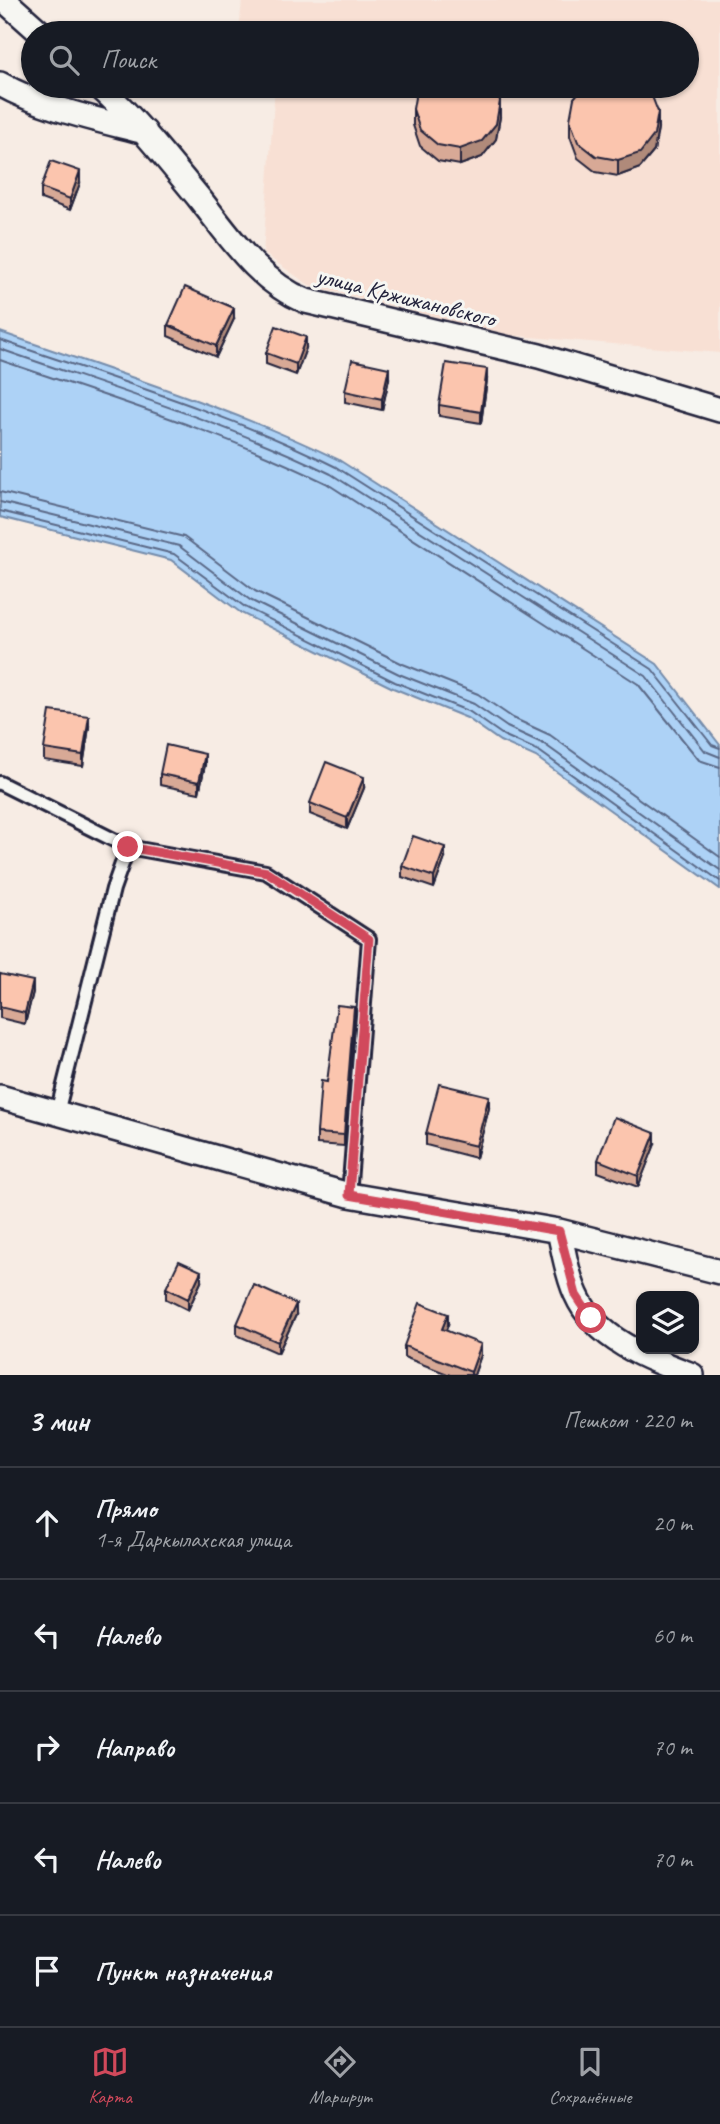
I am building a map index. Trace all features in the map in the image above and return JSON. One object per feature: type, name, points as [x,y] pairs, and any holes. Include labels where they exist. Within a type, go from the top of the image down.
[{"type":"street","points":[[4,0],[28,21]]},
{"type":"street","points":[[0,84],[21,93]]},
{"type":"street","points":[[33,98],[63,111],[145,132]]},
{"type":"street","name":"улица Кржижановского","points":[[111,98],[145,132],[242,251],[283,292],[306,301],[538,356],[720,410]]},
{"type":"street","points":[[0,1097],[349,1195],[559,1231],[720,1272]]},
{"type":"street","points":[[559,1231],[576,1295],[591,1318],[610,1336],[643,1357],[692,1375]]},
{"type":"lane","points":[[0,783],[128,847],[267,872],[369,939],[349,1195]]},
{"type":"lane","points":[[57,1112],[113,889],[128,847]]},
{"type":"shaded area","points":[[242,0],[720,0],[720,353],[507,335],[309,285],[263,253],[274,98],[699,98],[699,21],[240,21]]},
{"type":"water","points":[[0,332],[214,407],[339,460],[657,664],[720,745],[720,889],[536,757],[500,741],[467,718],[393,688],[241,613],[171,560],[0,517]]},
{"type":"building","points":[[415,98],[499,98],[500,101],[496,124],[482,141],[460,149],[438,145],[420,130],[413,109]]},
{"type":"building","points":[[574,98],[653,98],[658,112],[654,135],[640,153],[618,160],[596,156],[578,142],[570,120]]},
{"type":"building","points":[[51,161],[80,171],[70,199],[41,188]]},
{"type":"building","points":[[185,287],[234,308],[216,346],[168,325]]},
{"type":"building","points":[[276,326],[306,337],[296,364],[266,353]]},
{"type":"building","points":[[352,360],[389,368],[382,399],[345,391]]},
{"type":"building","points":[[446,363],[487,369],[481,412],[439,405]]},
{"type":"building","points":[[50,711],[89,716],[83,755],[44,749]]},
{"type":"building","points":[[166,745],[205,754],[199,782],[160,774]]},
{"type":"building","points":[[326,762],[364,777],[347,818],[310,803]]},
{"type":"building","points":[[413,836],[445,847],[434,877],[402,866]]},
{"type":"building","points":[[0,974],[33,981],[25,1013],[0,1007]]},
{"type":"building","points":[[337,1005],[354,1007],[344,1135],[317,1133],[321,1081],[327,1082]]},
{"type":"building","points":[[439,1084],[489,1096],[476,1146],[426,1134]]},
{"type":"building","points":[[614,1117],[655,1133],[638,1176],[598,1160]]},
{"type":"building","points":[[179,1261],[201,1271],[188,1299],[166,1288]]},
{"type":"building","points":[[254,1285],[296,1304],[278,1342],[237,1324]]},
{"type":"building","points":[[420,1303],[448,1314],[442,1329],[481,1344],[471,1372],[404,1346]]},
{"type":"route","points":[[128,847],[267,872],[369,939],[349,1195],[559,1231],[576,1295],[591,1318]]}]
